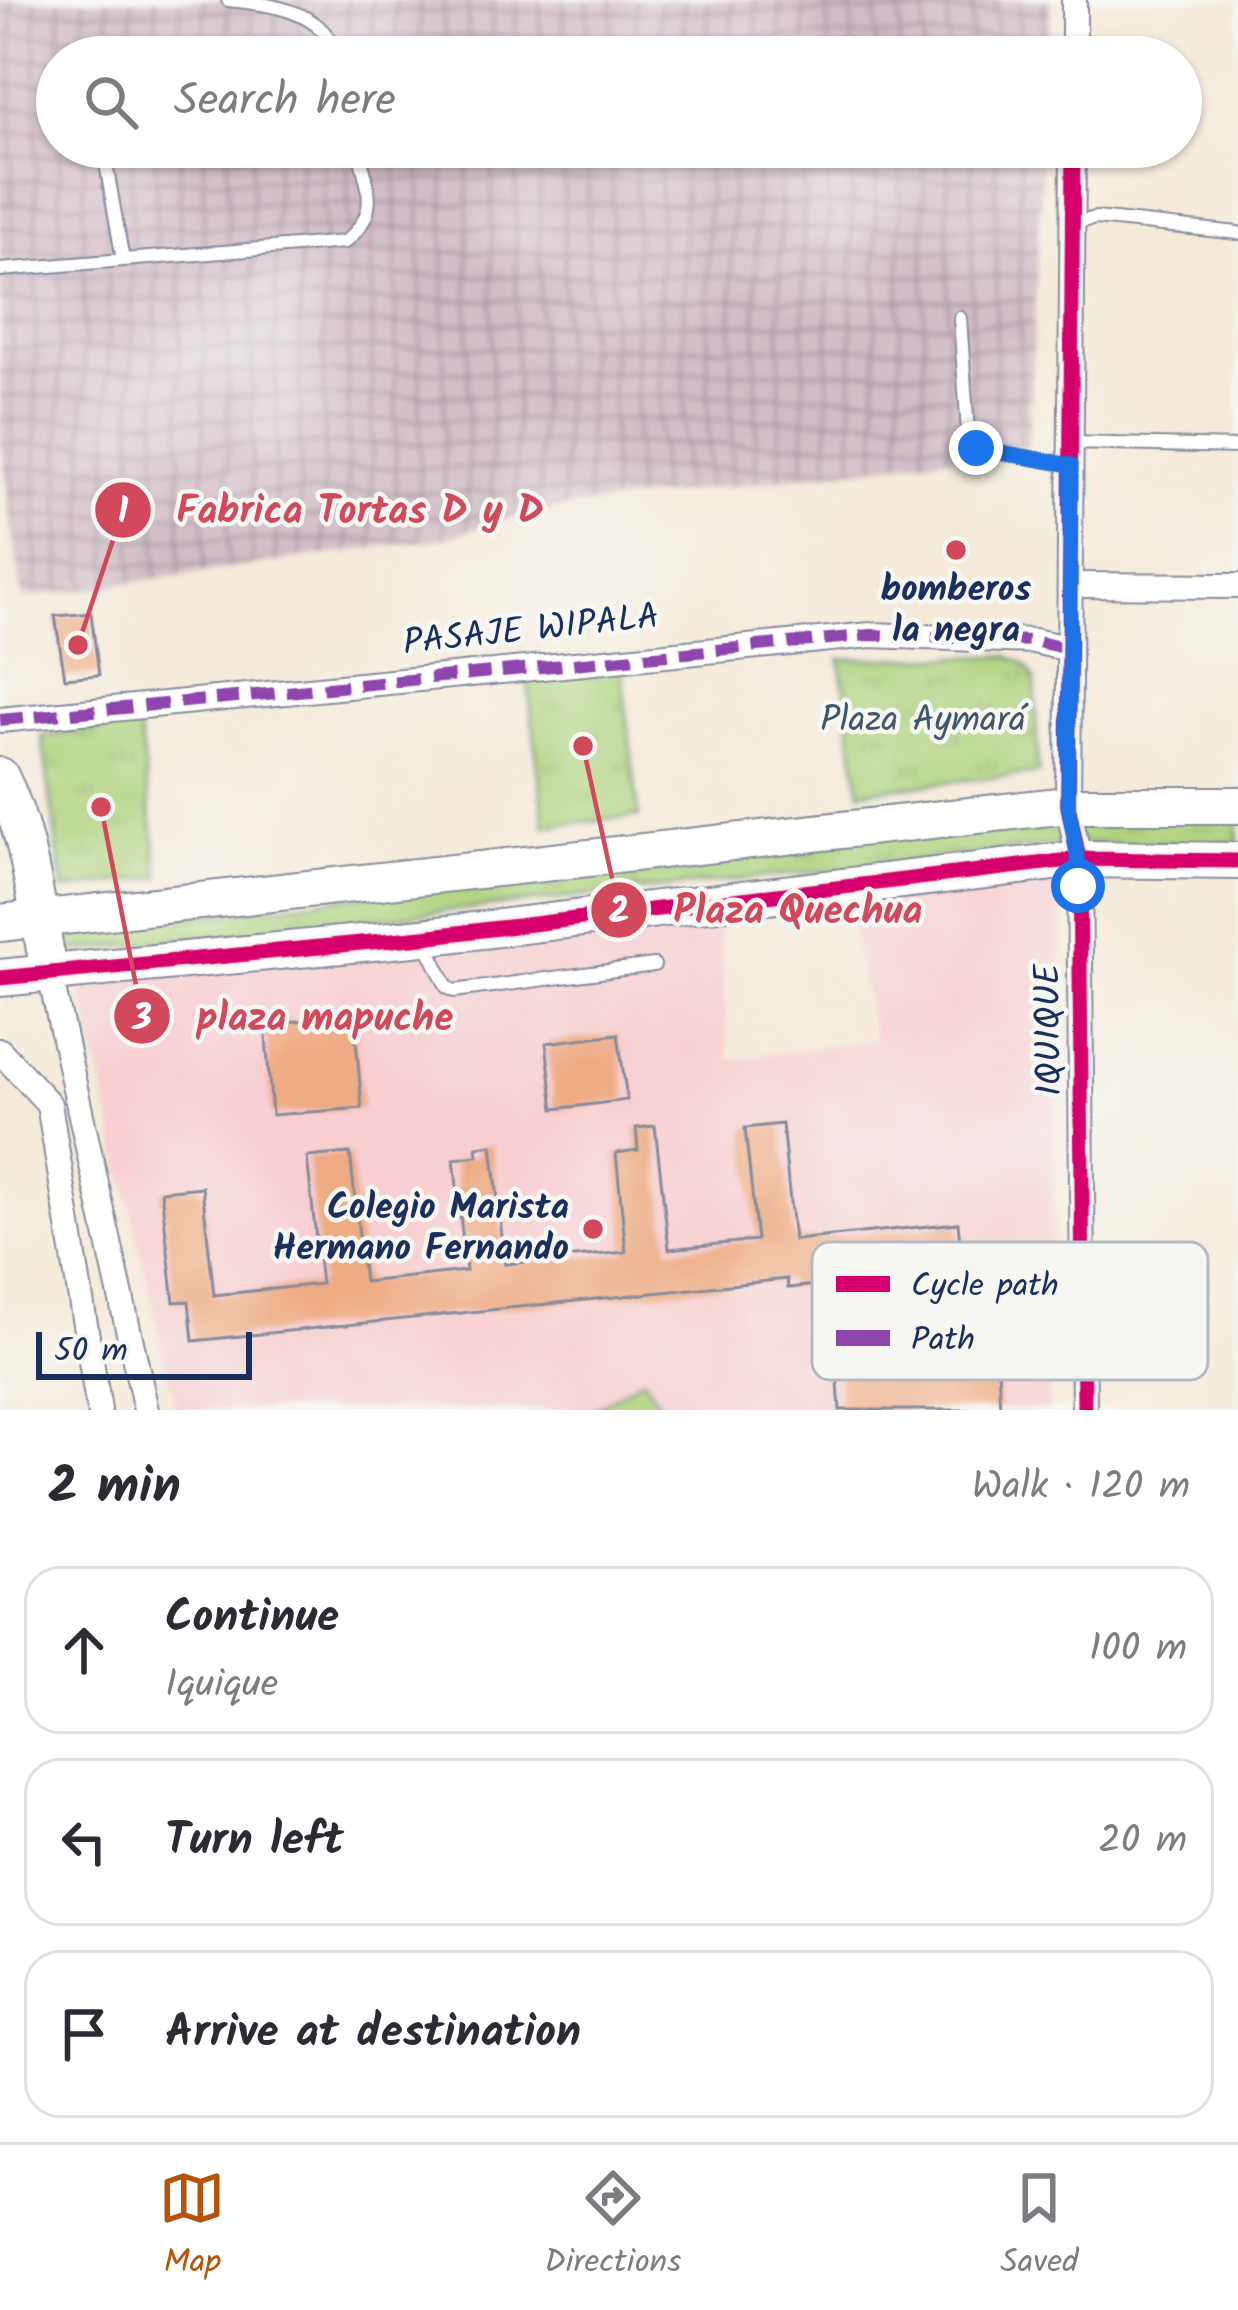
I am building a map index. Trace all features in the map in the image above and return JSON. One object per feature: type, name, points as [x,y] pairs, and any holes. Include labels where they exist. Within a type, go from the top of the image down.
[{"type":"street","points":[[1074,0],[1074,36]]},
{"type":"street","name":"IQUIQUE","points":[[1073,168],[1068,805],[1078,860],[1082,1242]]},
{"type":"street","points":[[1070,585],[1238,586]]},
{"type":"street","name":"PASAJE WIPALA","points":[[0,720],[871,635],[1034,641],[1069,649]]},
{"type":"street","points":[[0,776],[28,860],[146,1410]]},
{"type":"street","points":[[0,923],[1068,805],[1238,805]]},
{"type":"street","points":[[0,978],[423,937],[1078,860],[1238,861]]},
{"type":"street","points":[[0,1051],[49,1104],[99,1410]]},
{"type":"street","name":"IQUIQUE","points":[[1084,1380],[1084,1410]]},
{"type":"lane","points":[[228,0],[280,5],[310,20],[325,36]]},
{"type":"lane","points":[[107,168],[123,260]]},
{"type":"lane","points":[[0,270],[345,242],[361,229],[372,206],[363,168]]},
{"type":"lane","points":[[1072,223],[1096,218],[1238,232]]},
{"type":"lane","points":[[960,318],[968,432],[976,448],[1071,454],[1238,446]]},
{"type":"lane","points":[[423,937],[447,987],[454,991],[654,965]]},
{"type":"shaded area","points":[[0,0],[1051,0],[1049,36],[36,36],[36,168],[1042,168],[1028,446],[521,514],[445,538],[22,598],[0,438]]},
{"type":"shaded area","name":"Colegio Marista Hermano Fernando","points":[[1063,871],[1053,1242],[812,1242],[812,1380],[1049,1380],[1048,1410],[176,1410],[80,985],[718,905],[729,1059],[874,1040],[844,891]]},
{"type":"green space","name":"Plaza Aymará","points":[[1008,656],[1025,664],[1035,679],[1038,773],[860,791],[840,659]]},
{"type":"green space","points":[[621,665],[639,816],[545,826],[527,676]]},
{"type":"green space","points":[[138,724],[160,877],[63,890],[42,737]]},
{"type":"green space","points":[[1069,812],[1238,814],[1238,844],[1080,843],[66,952],[60,931]]},
{"type":"green space","points":[[643,1378],[663,1410],[593,1410]]},
{"type":"building","points":[[91,613],[99,675],[65,678],[55,616]]},
{"type":"building","points":[[354,1016],[362,1108],[272,1115],[265,1024]]},
{"type":"building","points":[[618,1034],[627,1100],[554,1109],[546,1043]]},
{"type":"building","points":[[782,1124],[794,1240],[958,1223],[960,1242],[812,1242],[812,1286],[788,1288],[787,1279],[193,1341],[189,1301],[174,1302],[161,1191],[202,1187],[214,1295],[321,1284],[307,1157],[350,1153],[364,1282],[466,1271],[454,1159],[478,1156],[477,1147],[492,1145],[505,1264],[626,1252],[616,1153],[638,1150],[636,1128],[655,1126],[669,1249],[757,1240],[745,1128]]},
{"type":"building","points":[[838,1380],[999,1380],[1000,1410],[840,1410]]},
{"type":"marked path","points":[[0,720],[871,635],[1034,641],[1069,649]]},
{"type":"cycle path","points":[[1073,168],[1068,805],[1079,859],[1082,1242]]},
{"type":"cycle path","points":[[0,978],[423,937],[1079,859],[1238,861]]},
{"type":"cycle path","points":[[1084,1380],[1084,1410]]},
{"type":"place","name":"bomberos la negra","points":[[956,550]]},
{"type":"place","name":"Fabrica Tortas D y D","points":[[78,645]]},
{"type":"place","name":"Plaza Quechua","points":[[583,746]]},
{"type":"place","name":"plaza mapuche","points":[[101,807]]},
{"type":"place","name":"Colegio Marista Hermano Fernando","points":[[593,1229]]},
{"type":"route","points":[[976,448],[1071,465],[1068,805],[1078,886]]}]
